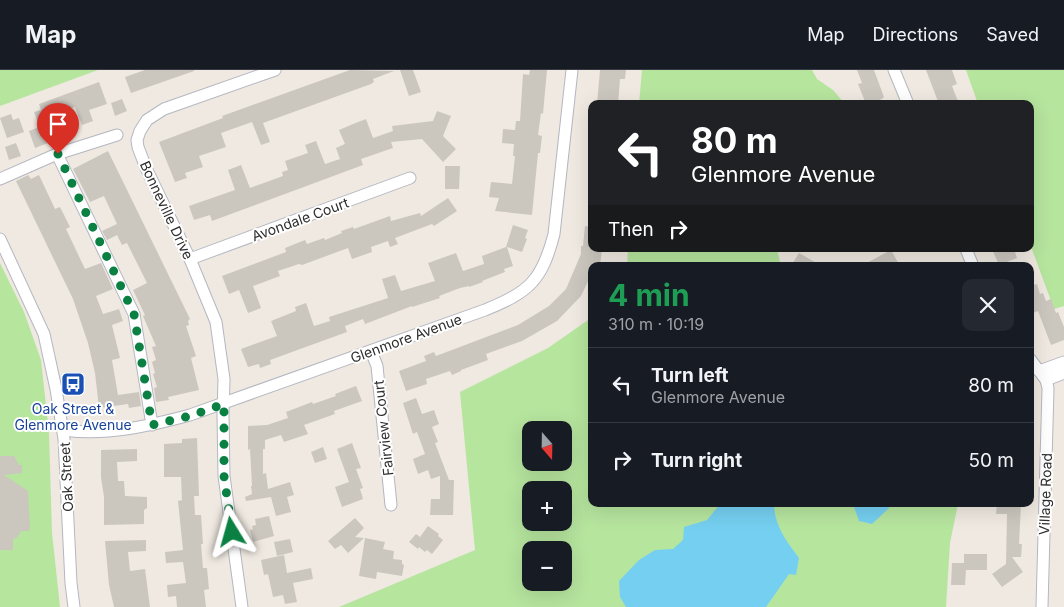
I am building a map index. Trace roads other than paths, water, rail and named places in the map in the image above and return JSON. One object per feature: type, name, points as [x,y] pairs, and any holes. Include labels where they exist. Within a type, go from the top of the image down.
[{"type":"street","name":"Bonneville Drive","points":[[242,607],[224,476],[224,379],[216,322],[190,260],[146,168],[138,146],[138,140],[140,131],[147,120],[164,109],[275,70]]},
{"type":"street","name":"Glenmore Avenue","points":[[64,430],[77,432],[121,430],[190,416],[510,300],[529,287],[541,272],[549,255],[554,234],[572,70]]},
{"type":"street","points":[[894,70],[906,100]]},
{"type":"street","points":[[0,179],[58,154],[117,135]]},
{"type":"street","points":[[58,154],[134,314],[152,425]]},
{"type":"street","name":"Avondale Court","points":[[190,260],[410,178]]},
{"type":"street","name":"Oak Street","points":[[0,239],[44,334],[64,430],[71,583],[74,607]]},
{"type":"street","name":"Fairview Court","points":[[372,350],[377,366],[391,506]]},
{"type":"street","points":[[1042,376],[1064,362]]},
{"type":"street","points":[[1034,365],[1042,376]]},
{"type":"street","points":[[1042,376],[1064,373]]},
{"type":"street","name":"Village Road","points":[[1042,376],[1048,388],[1042,607]]},
{"type":"water","points":[[718,507],[774,507],[779,526],[799,558],[796,575],[789,574],[766,607],[626,607],[620,597],[619,581],[639,560],[655,550],[673,549],[683,540],[684,527],[707,520]]},
{"type":"water","points":[[854,507],[889,507],[872,524],[859,521]]},
{"type":"place","name":"Oak Street & Glenmore Avenue","points":[[73,384]]}]
